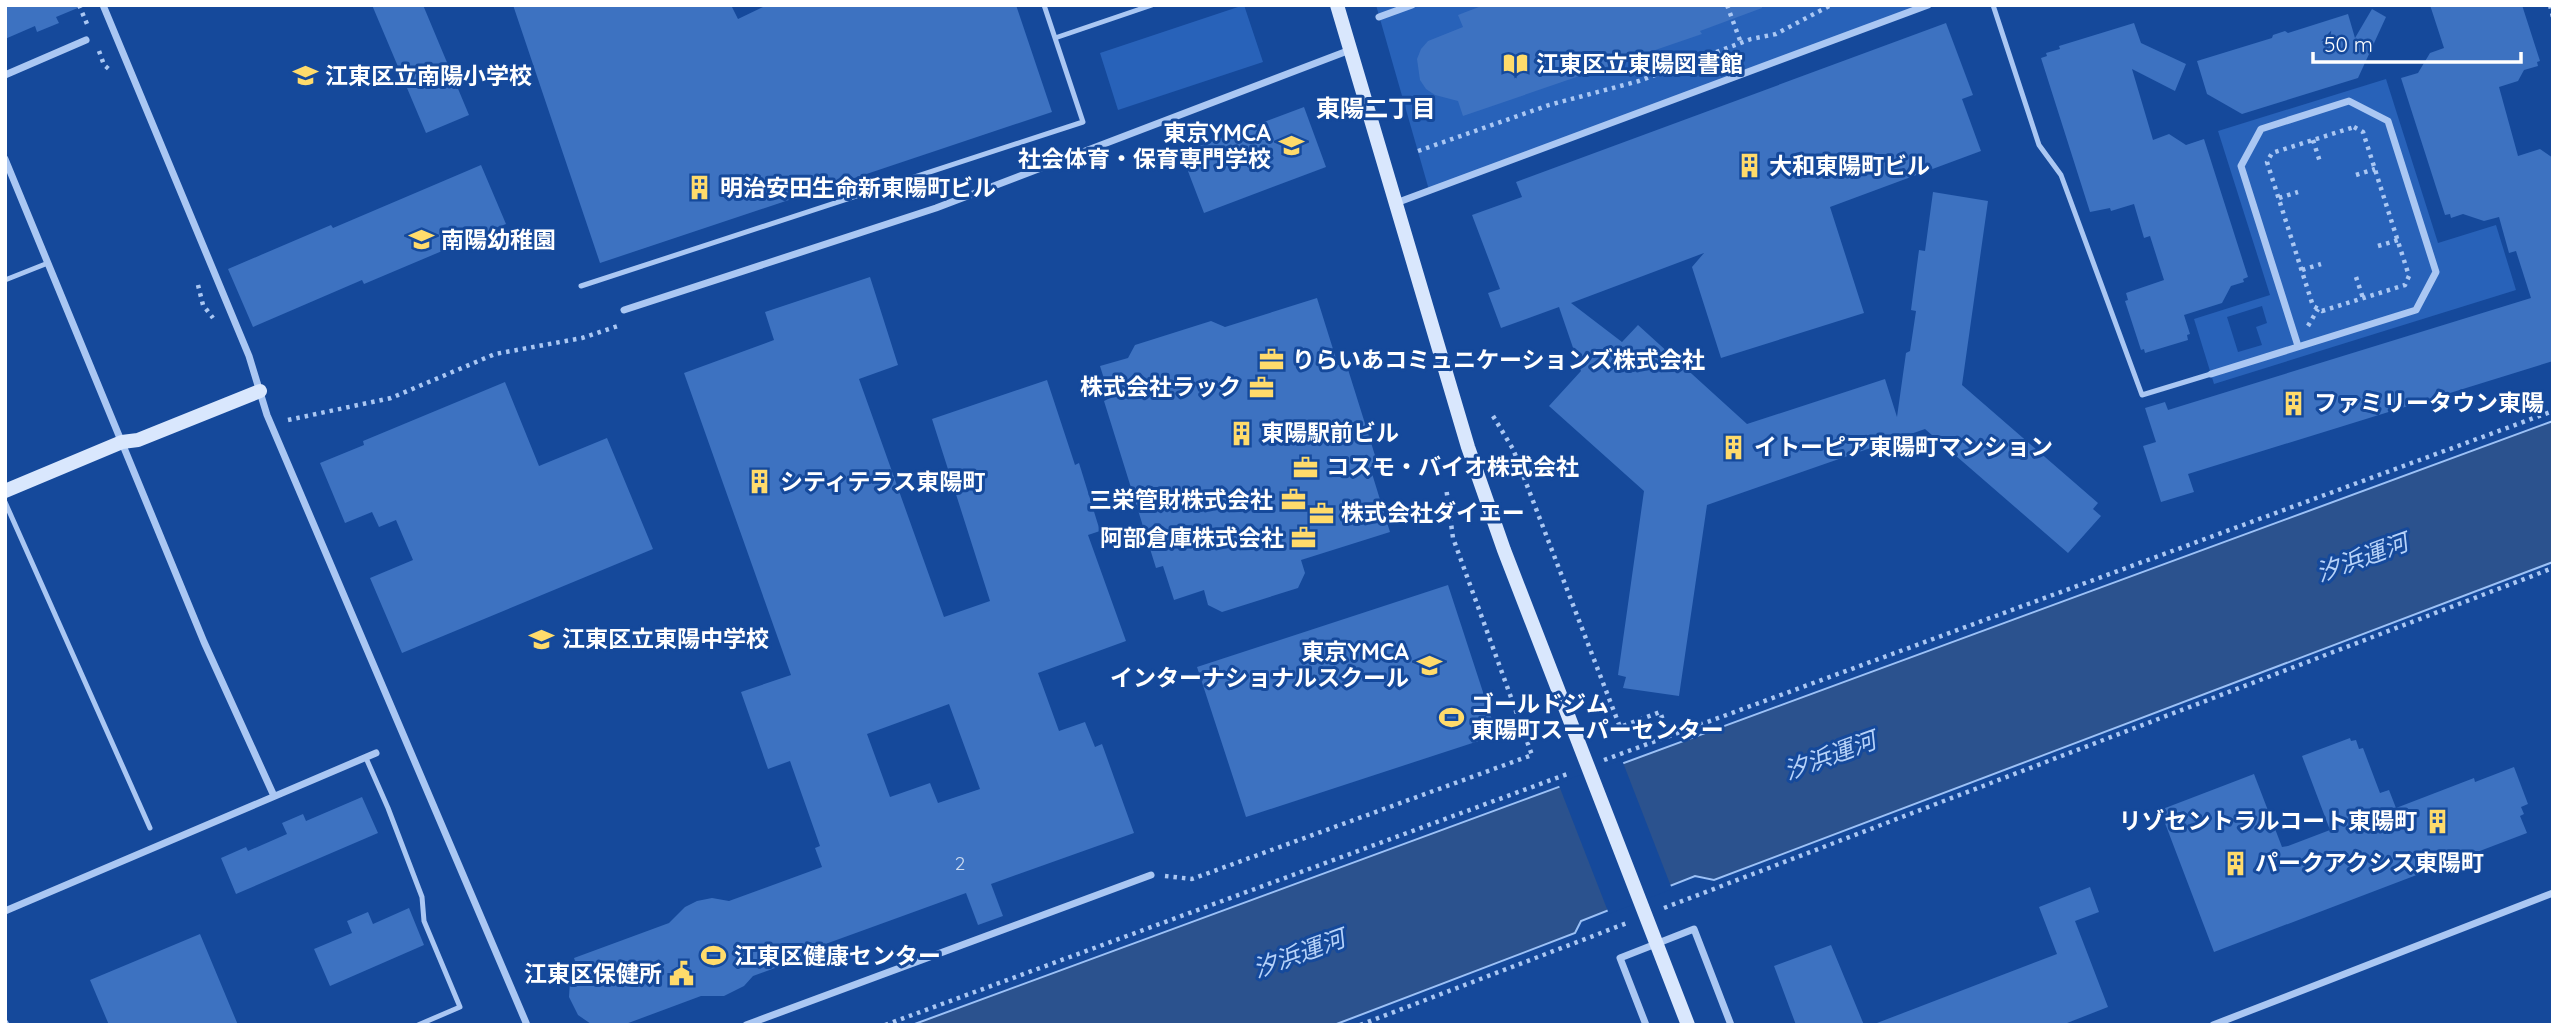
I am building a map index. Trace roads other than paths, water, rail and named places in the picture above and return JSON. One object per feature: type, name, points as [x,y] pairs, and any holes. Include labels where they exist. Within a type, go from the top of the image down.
[{"type":"street","points":[[103,5],[249,356],[267,415],[527,1025]]},
{"type":"street","points":[[1336,5],[1468,447],[1504,550],[1688,1025]]},
{"type":"street","points":[[1379,17],[1412,5]]},
{"type":"street","points":[[1396,203],[1928,5]]},
{"type":"street","points":[[5,75],[86,40]]},
{"type":"street","points":[[624,310],[936,208],[1350,50]]},
{"type":"street","points":[[2211,374],[2416,310],[2436,272],[2388,121],[2349,101],[2261,129],[2241,166],[2298,346]]},
{"type":"street","points":[[5,159],[204,642],[274,796]]},
{"type":"street","points":[[5,491],[122,442],[138,440],[260,391]]},
{"type":"street","points":[[5,911],[376,753]]},
{"type":"street","points":[[746,1025],[1151,874]]},
{"type":"street","points":[[2213,1025],[2553,893]]},
{"type":"street","points":[[1646,1025],[1620,958],[1693,929],[1731,1025]]},
{"type":"lane","points":[[581,286],[1083,122],[1044,5]]},
{"type":"lane","points":[[1055,38],[1152,5]]},
{"type":"lane","points":[[1993,5],[2039,145],[2061,175],[2142,395],[2211,374]]},
{"type":"lane","points":[[5,280],[48,263]]},
{"type":"lane","points":[[5,502],[150,828]]},
{"type":"lane","points":[[366,758],[403,846],[422,897],[424,921],[460,1007],[418,1025]]},
{"type":"water","name":"汐浜運河","points":[[2553,421],[2553,562],[1714,880],[1695,876],[1581,921],[1575,933],[1334,1025],[912,1025]]},
{"type":"place","name":"江東区立東陽図書館","points":[[1516,64]]},
{"type":"place","name":"江東区立南陽小学校","points":[[305,76]]},
{"type":"place","name":"東京YMCA 社会体育・保育専門学校","points":[[1291,146]]},
{"type":"place","name":"大和東陽町ビル","points":[[1749,166]]},
{"type":"place","name":"明治安田生命新東陽町ビル","points":[[700,188]]},
{"type":"place","name":"南陽幼稚園","points":[[421,240]]},
{"type":"place","name":"りらいあコミュニケーションズ株式会社","points":[[1272,360]]},
{"type":"place","name":"株式会社ラック","points":[[1261,387]]},
{"type":"place","name":"ファミリータウン東陽","points":[[2294,403]]},
{"type":"place","name":"東陽駅前ビル","points":[[1241,433]]},
{"type":"place","name":"イトーピア東陽町マンション","points":[[1734,447]]},
{"type":"place","name":"コスモ・バイオ株式会社","points":[[1306,467]]},
{"type":"place","name":"シティテラス東陽町","points":[[760,482]]},
{"type":"place","name":"三栄管財株式会社","points":[[1293,500]]},
{"type":"place","name":"株式会社ダイエー","points":[[1321,513]]},
{"type":"place","name":"阿部倉庫株式会社","points":[[1304,538]]},
{"type":"place","name":"江東区立東陽中学校","points":[[542,639]]},
{"type":"place","name":"東京YMCA インターナショナルスクール","points":[[1429,665]]},
{"type":"place","name":"ゴールドジム 東陽町スーパーセンター","points":[[1451,717]]},
{"type":"place","name":"リゾセントラルコート東陽町","points":[[2437,821]]},
{"type":"place","name":"パークアクシス東陽町","points":[[2235,863]]},
{"type":"place","name":"江東区健康センター","points":[[714,956]]},
{"type":"place","name":"江東区保健所","points":[[682,974]]},
{"type":"district","name":"東陽二丁目","points":[[1376,109]]}]
